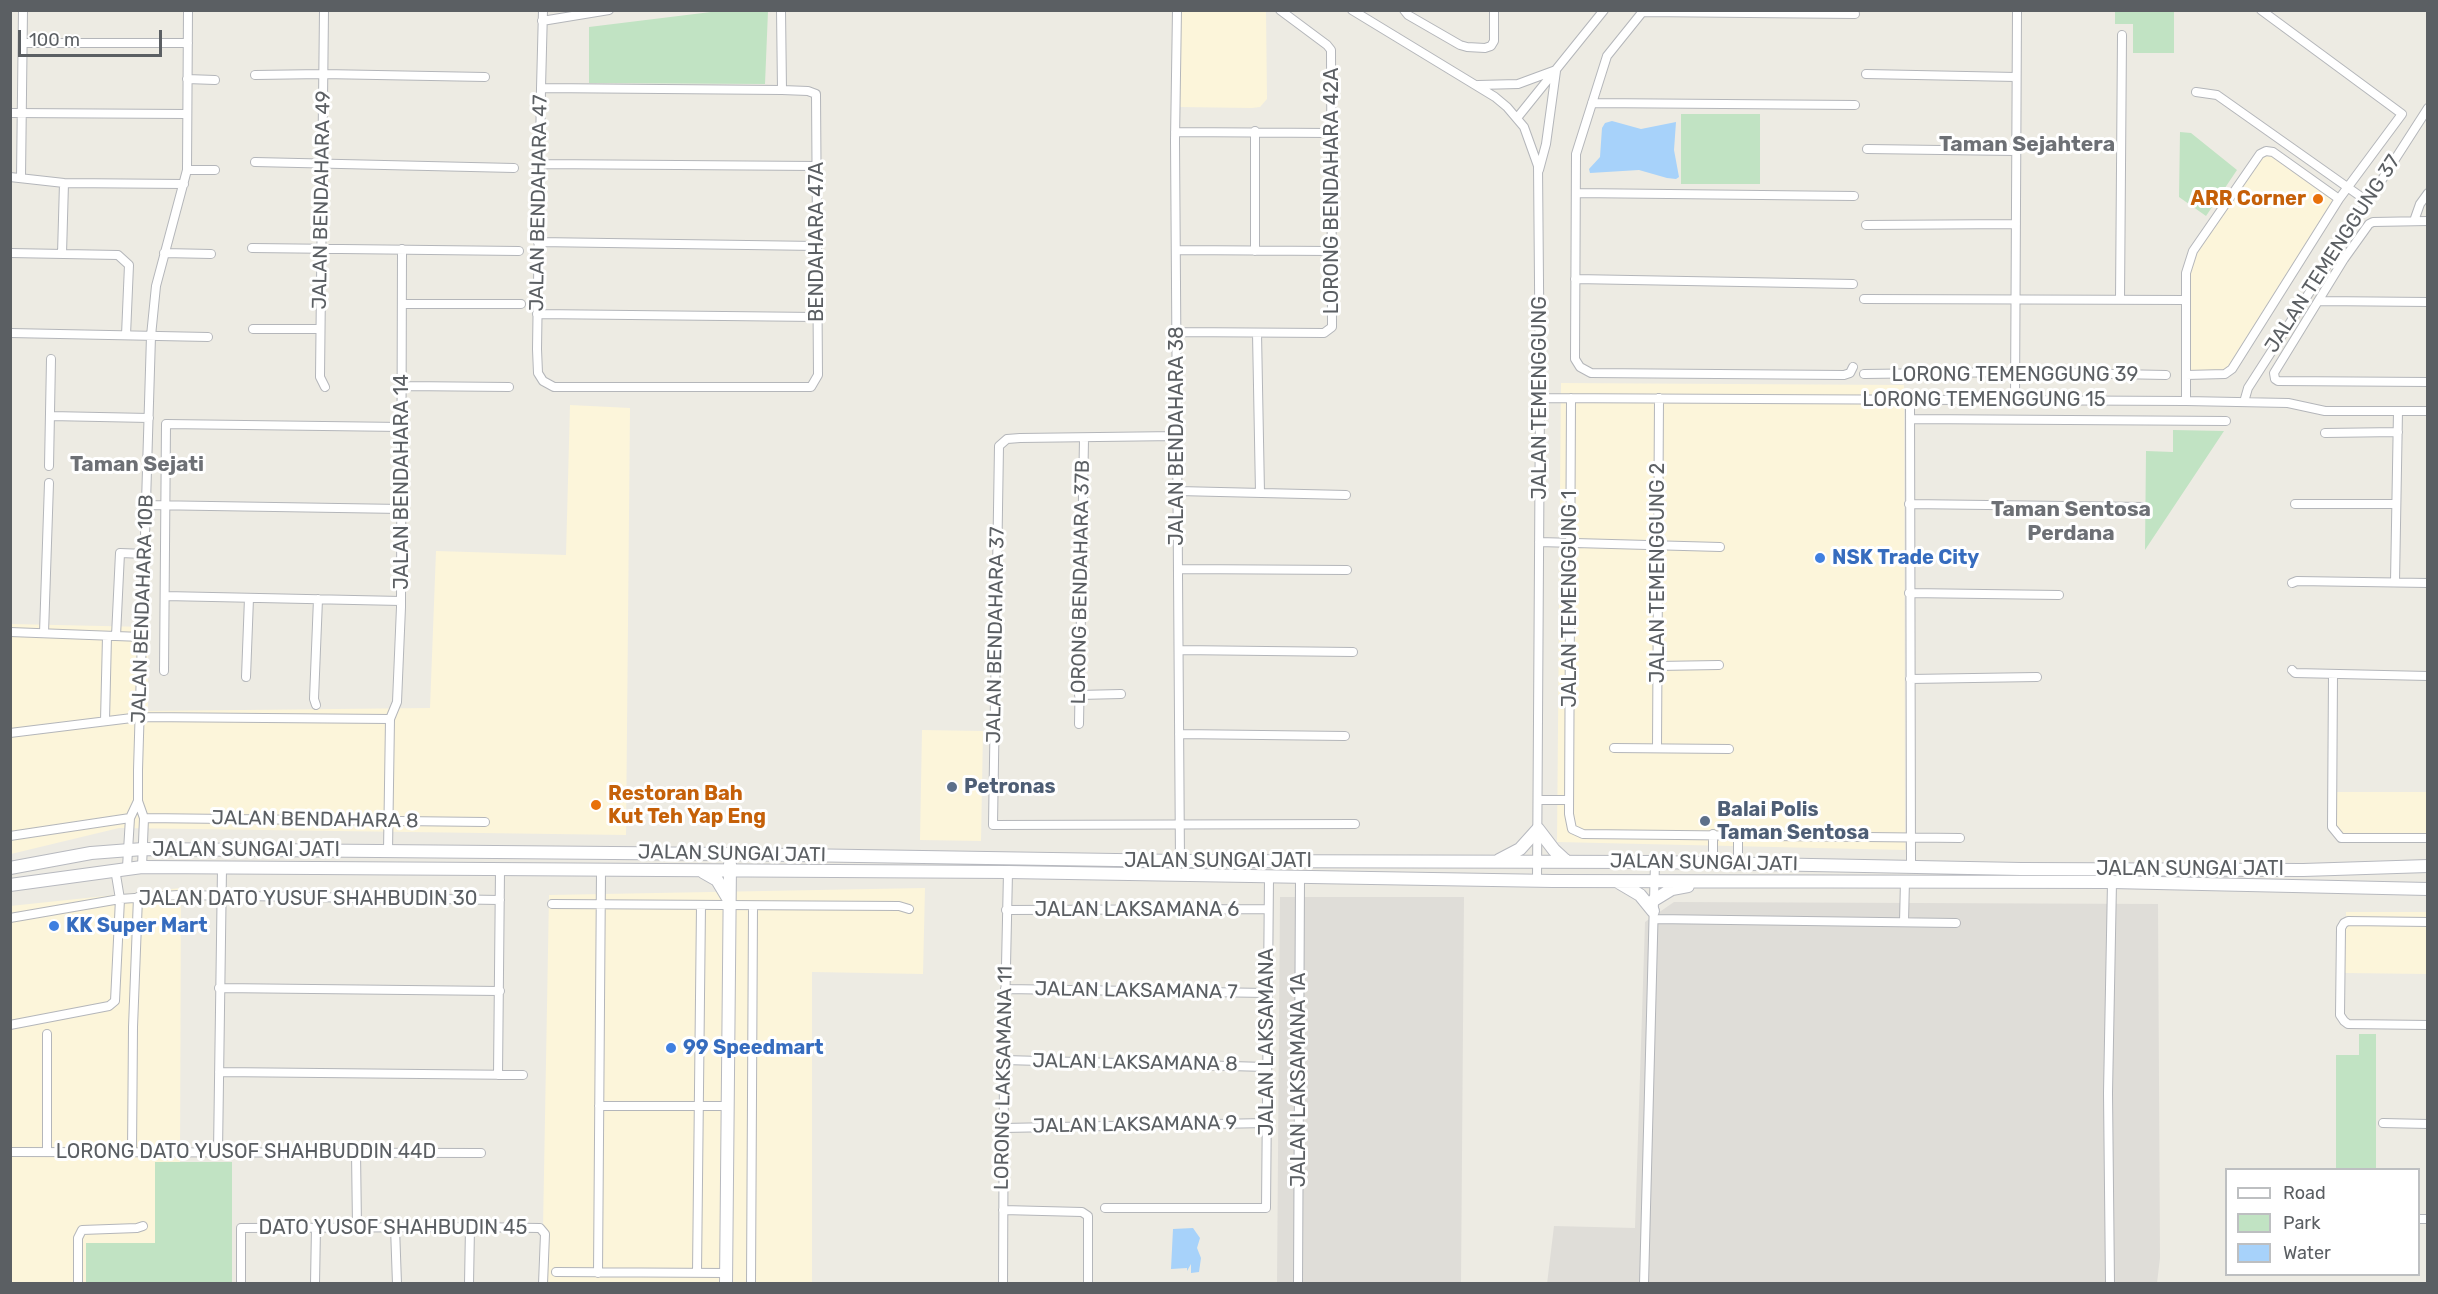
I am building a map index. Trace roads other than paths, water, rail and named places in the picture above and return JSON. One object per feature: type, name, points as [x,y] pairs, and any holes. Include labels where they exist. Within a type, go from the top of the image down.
[{"type":"main road","points":[[1496,861],[1520,849],[1538,829],[1554,850],[1567,862]]},
{"type":"main road","name":"JALAN SUNGAI JATI","points":[[10,868],[68,856],[142,849],[1180,861],[1537,861],[2303,870],[2427,866]]},
{"type":"main road","points":[[726,1278],[730,854]]},
{"type":"main road","name":"JALAN SUNGAI JATI","points":[[10,885],[121,868],[142,867],[1008,872],[1618,882],[1905,880],[2427,889]]},
{"type":"main road","points":[[700,871],[717,880],[730,903]]},
{"type":"main road","points":[[730,903],[738,882],[756,871]]},
{"type":"main road","points":[[1618,882],[1640,895],[1654,910],[1672,889],[1712,881]]},
{"type":"street","points":[[21,177],[23,10]]},
{"type":"street","name":"JALAN BENDAHARA 10B","points":[[142,867],[144,818],[138,801],[151,336],[156,286],[187,170],[188,10]]},
{"type":"street","name":"JALAN BENDAHARA 49","points":[[324,10],[320,377],[325,387]]},
{"type":"street","name":"JALAN BENDAHARA 47","points":[[543,10],[537,314],[538,373],[543,381],[554,387],[811,387]]},
{"type":"street","points":[[542,21],[609,10]]},
{"type":"street","points":[[541,88],[782,90],[781,10]]},
{"type":"street","name":"JALAN BENDAHARA 38","points":[[1177,10],[1175,132],[1180,861]]},
{"type":"street","name":"LORONG BENDAHARA 42A","points":[[1257,333],[1324,333],[1330,331],[1332,327],[1331,50],[1280,10]]},
{"type":"street","name":"JALAN TEMENGGUNG","points":[[1352,10],[1495,97],[1517,118],[1529,138],[1538,172],[1540,398],[1537,881]]},
{"type":"street","points":[[1404,12],[1467,47],[1485,48],[1491,46],[1494,41],[1494,10]]},
{"type":"street","points":[[1517,118],[1604,10]]},
{"type":"street","points":[[2015,401],[2017,10]]},
{"type":"street","points":[[2186,375],[2225,374],[2232,369],[2339,200],[2402,114],[2261,10]]},
{"type":"street","points":[[1853,367],[1850,373],[1844,375],[1591,373],[1580,367],[1575,359],[1575,279],[1576,154],[1607,56],[1644,11],[1855,14]]},
{"type":"street","points":[[2120,300],[2122,35]]},
{"type":"street","points":[[23,43],[188,43]]},
{"type":"street","points":[[1478,85],[1518,84],[1556,70]]},
{"type":"street","points":[[1538,172],[1546,144],[1556,70]]},
{"type":"street","points":[[1866,74],[2016,77]]},
{"type":"street","points":[[255,75],[485,77]]},
{"type":"street","points":[[188,79],[215,80]]},
{"type":"street","name":"BENDAHARA 47A","points":[[782,90],[808,91],[816,94],[818,375],[811,387]]},
{"type":"street","points":[[2196,92],[2209,92],[2217,95],[2367,201]]},
{"type":"street","points":[[1592,103],[1855,105]]},
{"type":"street","name":"JALAN TEMENGGUNG 37","points":[[2244,402],[2247,388],[2427,108]]},
{"type":"street","points":[[10,113],[187,114]]},
{"type":"street","points":[[1175,132],[1330,133]]},
{"type":"street","points":[[1255,132],[1255,251]]},
{"type":"street","points":[[1867,149],[2016,151]]},
{"type":"street","points":[[2186,401],[2186,273],[2193,251],[2260,154],[2266,151],[2273,152],[2339,200]]},
{"type":"street","points":[[255,162],[514,168]]},
{"type":"street","points":[[540,164],[816,166]]},
{"type":"street","points":[[187,170],[215,170]]},
{"type":"street","points":[[10,177],[64,183],[184,184]]},
{"type":"street","points":[[62,254],[64,183]]},
{"type":"street","points":[[1576,193],[1854,196]]},
{"type":"street","points":[[2414,221],[2427,193]]},
{"type":"street","points":[[2427,221],[2373,222],[2365,228],[2274,373],[2278,381],[2427,382]]},
{"type":"street","points":[[1866,225],[2016,224]]},
{"type":"street","points":[[538,242],[817,246]]},
{"type":"street","points":[[252,248],[519,251]]},
{"type":"street","name":"JALAN BENDAHARA 14","points":[[388,851],[391,717],[397,702],[401,601],[402,249]]},
{"type":"street","points":[[1176,250],[1331,251]]},
{"type":"street","points":[[10,253],[118,255],[129,265],[126,335]]},
{"type":"street","points":[[164,253],[211,254]]},
{"type":"street","points":[[1575,279],[1853,284]]},
{"type":"street","points":[[1864,299],[2186,300]]},
{"type":"street","points":[[2319,302],[2427,302]]},
{"type":"street","points":[[403,303],[521,304]]},
{"type":"street","points":[[537,314],[817,317]]},
{"type":"street","points":[[253,329],[320,329]]},
{"type":"street","points":[[1177,332],[1257,333],[1260,493]]},
{"type":"street","points":[[10,333],[208,337]]},
{"type":"street","points":[[49,466],[51,359]]},
{"type":"street","name":"LORONG TEMENGGUNG 39","points":[[1864,374],[2015,372],[2166,375]]},
{"type":"street","points":[[403,386],[509,387]]},
{"type":"street","name":"LORONG TEMENGGUNG 15","points":[[1540,398],[2186,401],[2288,403],[2325,411],[2427,411]]},
{"type":"street","name":"JALAN TEMENGGUNG 1","points":[[1571,398],[1564,800],[1572,829],[1583,834],[1960,838]]},
{"type":"street","name":"JALAN TEMENGGUNG 2","points":[[1657,748],[1659,398]]},
{"type":"street","points":[[1910,399],[1911,867]]},
{"type":"street","points":[[2395,582],[2398,411]]},
{"type":"street","points":[[50,416],[149,418]]},
{"type":"street","points":[[1910,419],[2226,421]]},
{"type":"street","points":[[164,671],[166,424],[402,427]]},
{"type":"street","points":[[2325,433],[2398,432]]},
{"type":"street","points":[[1084,439],[1094,436],[1178,436]]},
{"type":"street","name":"JALAN BENDAHARA 37","points":[[1084,439],[1007,439],[999,446],[993,825],[1180,824]]},
{"type":"street","name":"LORONG BENDAHARA 37B","points":[[1079,724],[1084,439]]},
{"type":"street","points":[[44,633],[49,483]]},
{"type":"street","points":[[1178,491],[1346,495]]},
{"type":"street","points":[[1909,504],[2144,507]]},
{"type":"street","points":[[2295,504],[2397,504]]},
{"type":"street","points":[[147,505],[402,509]]},
{"type":"street","points":[[1539,542],[1720,547]]},
{"type":"street","points":[[105,721],[120,553],[146,554]]},
{"type":"street","points":[[1178,569],[1347,570]]},
{"type":"street","points":[[2292,583],[2427,583]]},
{"type":"street","points":[[1909,593],[2060,595]]},
{"type":"street","points":[[165,596],[401,601]]},
{"type":"street","points":[[246,677],[249,598]]},
{"type":"street","points":[[316,705],[314,699],[318,599]]},
{"type":"street","points":[[10,632],[142,638]]},
{"type":"street","points":[[1179,650],[1353,652]]},
{"type":"street","points":[[1658,666],[1719,665]]},
{"type":"street","points":[[2292,670],[2295,673],[2427,676]]},
{"type":"street","points":[[2333,674],[2332,827],[2341,838],[2427,838]]},
{"type":"street","points":[[1910,679],[2037,677]]},
{"type":"street","points":[[1079,695],[1121,694]]},
{"type":"street","points":[[10,733],[140,717],[391,717]]},
{"type":"street","points":[[1179,734],[1345,736]]},
{"type":"street","points":[[1614,748],[1729,749]]},
{"type":"street","points":[[1538,800],[1564,800]]},
{"type":"street","name":"JALAN BENDAHARA 10B","points":[[10,1025],[109,1006],[116,1001],[121,868],[128,850],[130,818],[138,801]]},
{"type":"street","points":[[10,836],[130,818]]},
{"type":"street","name":"JALAN BENDAHARA 8","points":[[144,818],[485,822]]},
{"type":"street","points":[[1180,824],[1355,824]]},
{"type":"street","points":[[1713,834],[1713,863]]},
{"type":"street","points":[[1737,834],[1738,864]]},
{"type":"street","points":[[1644,1284],[1655,862]]},
{"type":"street","points":[[218,1152],[222,868]]},
{"type":"street","points":[[498,1075],[500,870]]},
{"type":"street","points":[[598,1273],[600,870]]},
{"type":"street","name":"LORONG LAKSAMANA 11","points":[[1003,1284],[1003,1128],[1008,872]]},
{"type":"street","name":"JALAN LAKSAMANA","points":[[1105,1208],[1266,1208],[1269,877]]},
{"type":"street","name":"JALAN LAKSAMANA 1A","points":[[1298,1284],[1300,877]]},
{"type":"street","points":[[1904,922],[1905,880]]},
{"type":"street","points":[[2110,1284],[2108,1093],[2112,882]]},
{"type":"street","name":"JALAN DATO YUSUF SHAHBUDIN 30","points":[[10,918],[138,897],[221,895],[500,900]]},
{"type":"street","points":[[132,1152],[133,1027],[138,897]]},
{"type":"street","points":[[552,904],[701,905],[730,903],[753,906],[899,906],[909,909]]},
{"type":"street","points":[[697,1273],[701,905]]},
{"type":"street","points":[[751,1284],[753,906]]},
{"type":"street","name":"JALAN LAKSAMANA 6","points":[[1006,910],[1268,909]]},
{"type":"street","points":[[1654,910],[1956,923]]},
{"type":"street","points":[[2427,922],[2348,921],[2341,928],[2340,1015],[2348,1024],[2427,1025]]},
{"type":"street","points":[[219,988],[500,991]]},
{"type":"street","name":"JALAN LAKSAMANA 7","points":[[1005,989],[1268,993]]},
{"type":"street","points":[[47,1034],[47,1152]]},
{"type":"street","name":"JALAN LAKSAMANA 8","points":[[1004,1060],[1267,1067]]},
{"type":"street","points":[[219,1072],[523,1075]]},
{"type":"street","points":[[599,1106],[728,1106]]},
{"type":"street","name":"JALAN LAKSAMANA 9","points":[[1003,1128],[1267,1123]]},
{"type":"street","points":[[2383,1123],[2427,1124]]},
{"type":"street","name":"LORONG DATO YUSOF SHAHBUDDIN 44D","points":[[10,1152],[481,1152]]},
{"type":"street","points":[[356,1152],[357,1227]]},
{"type":"street","points":[[1003,1210],[1082,1212],[1088,1216],[1088,1284]]},
{"type":"street","points":[[78,1284],[78,1238],[82,1230],[143,1226]]},
{"type":"street","points":[[315,1284],[316,1227]]},
{"type":"street","points":[[395,1227],[397,1284]]},
{"type":"street","points":[[469,1284],[470,1227]]},
{"type":"street","name":"DATO YUSOF SHAHBUDIN 45","points":[[241,1284],[241,1228],[470,1227],[540,1228],[543,1231],[543,1284]]},
{"type":"street","points":[[556,1272],[697,1273],[726,1278]]},
{"type":"water","points":[[1612,121],[1641,129],[1676,122],[1674,150],[1679,177],[1667,178],[1639,170],[1590,173],[1589,169],[1600,157],[1602,128],[1605,123]]},
{"type":"water","points":[[1193,1228],[1200,1238],[1197,1248],[1201,1258],[1199,1272],[1191,1273],[1191,1264],[1187,1271],[1187,1268],[1171,1269],[1173,1229]]},
{"type":"place","name":"ARR Corner","points":[[2318,199]]},
{"type":"place","name":"NSK Trade City","points":[[1820,558]]},
{"type":"place","name":"Petronas","points":[[952,787]]},
{"type":"place","name":"Restoran Bah Kut Teh Yap Eng","points":[[596,805]]},
{"type":"place","name":"Balai Polis Taman Sentosa","points":[[1705,821]]},
{"type":"place","name":"KK Super Mart","points":[[54,926]]},
{"type":"place","name":"99 Speedmart","points":[[671,1048]]},
{"type":"district","name":"Taman Sejahtera","points":[[2027,145]]},
{"type":"district","name":"Taman Sejati","points":[[137,465]]},
{"type":"district","name":"Taman Sentosa Perdana","points":[[2071,522]]}]
